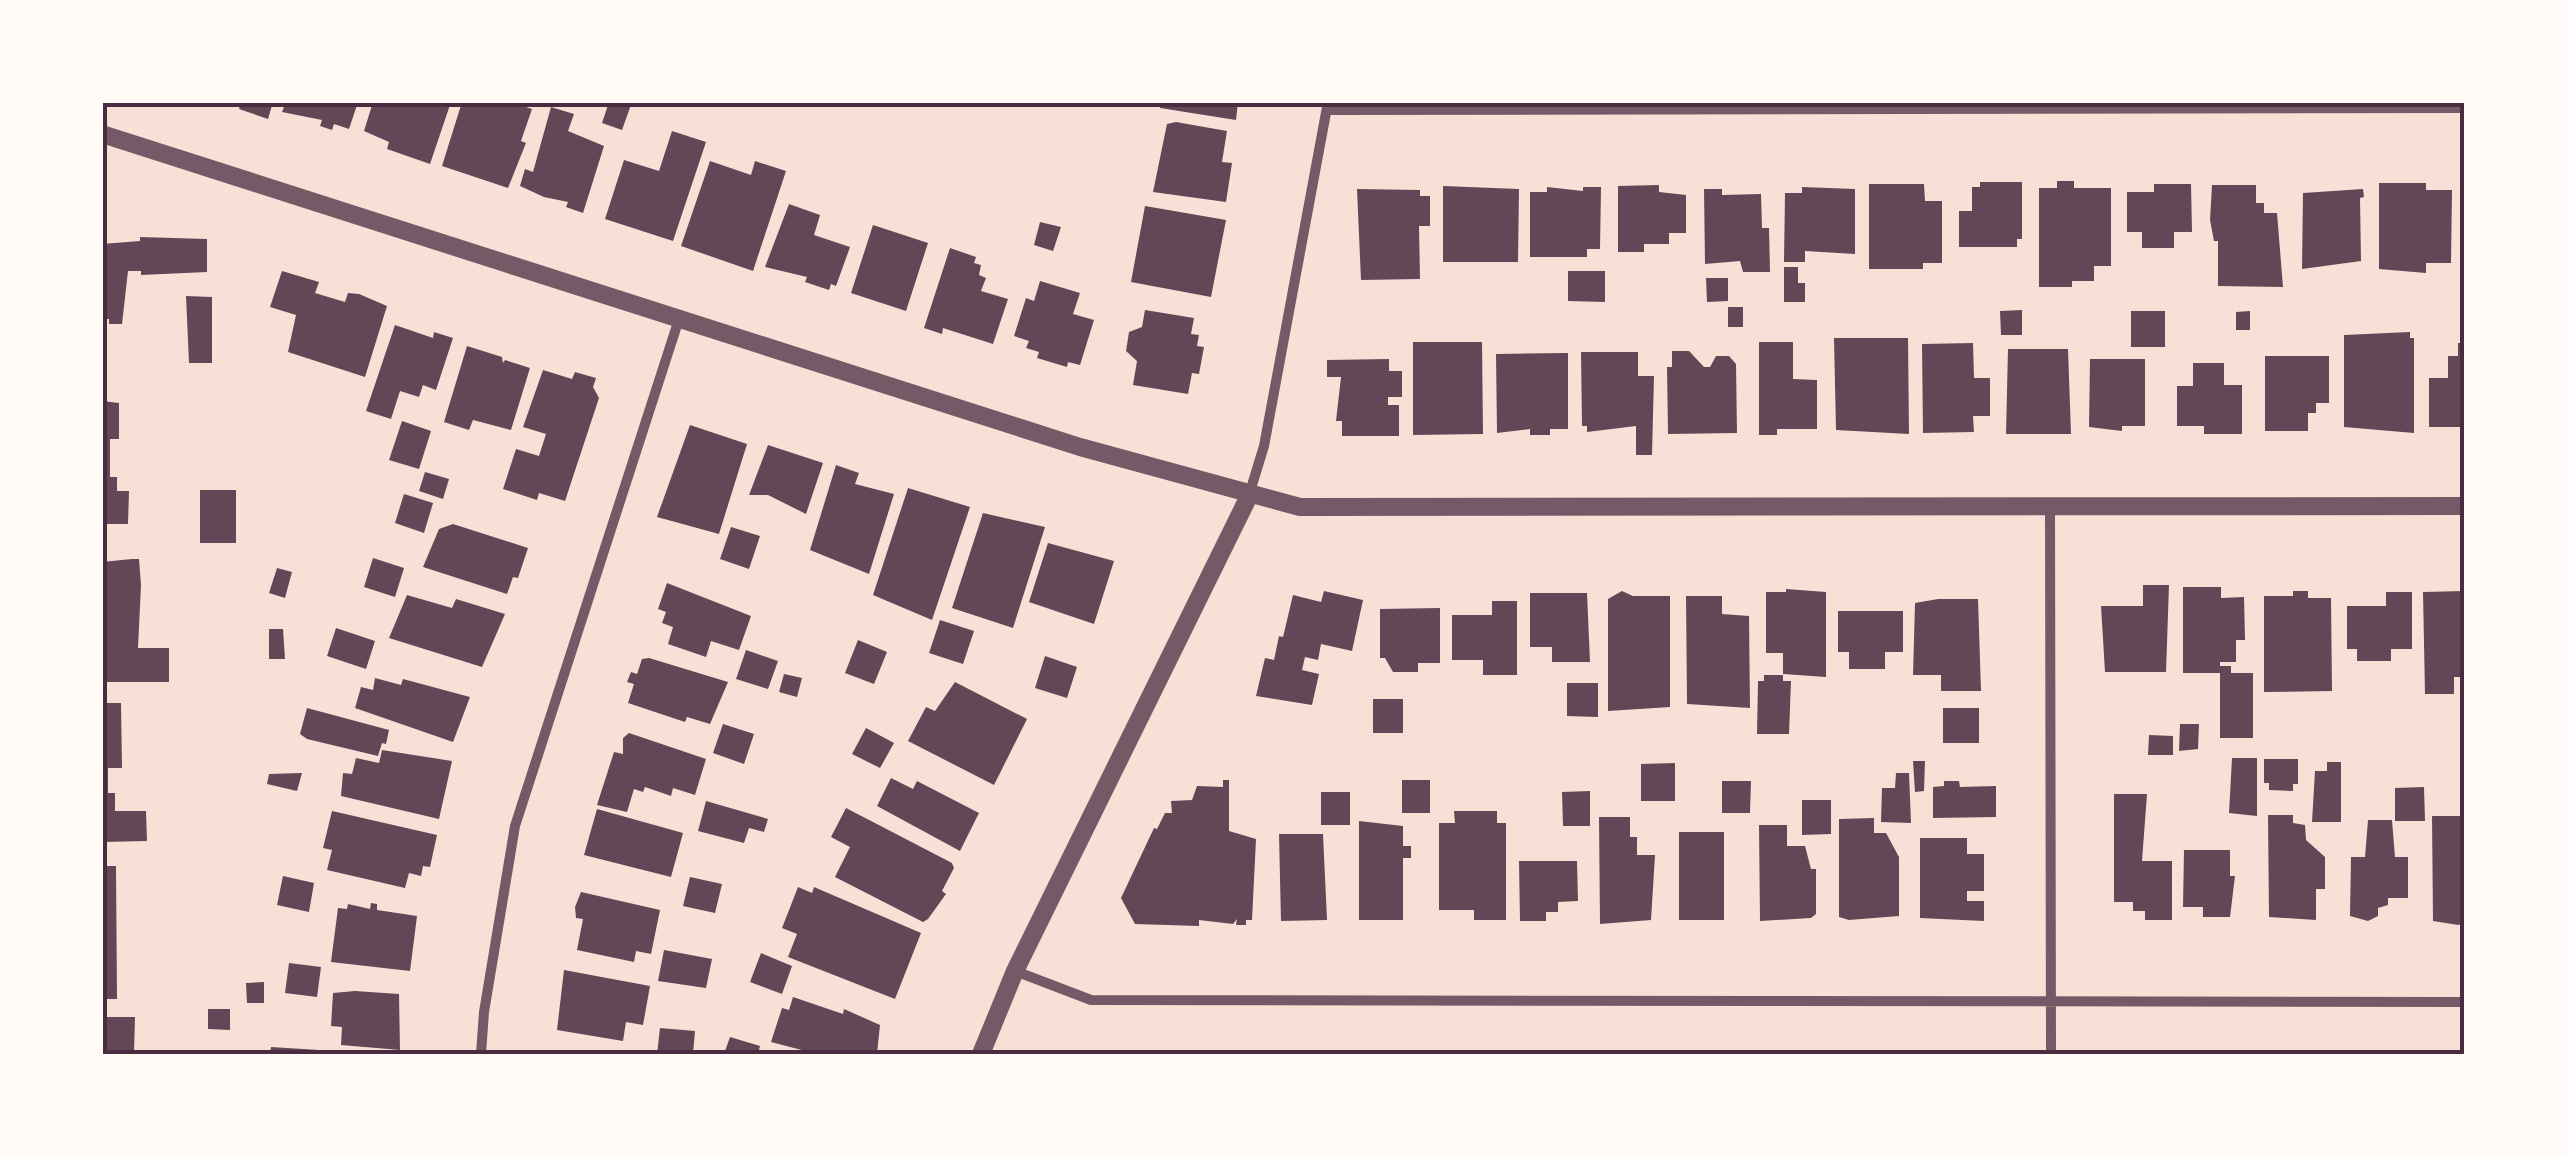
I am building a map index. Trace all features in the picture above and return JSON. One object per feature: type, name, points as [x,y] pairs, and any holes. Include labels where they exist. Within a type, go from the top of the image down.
[{"type":"street","points":[[981,1054],[1015,971],[1249,496],[1264,446],[1327,106],[2464,108]]},
{"type":"street","points":[[102,134],[1249,496],[1321,508],[2464,506]]},
{"type":"street","points":[[481,1054],[484,1012],[515,826],[679,319]]},
{"type":"street","points":[[2050,506],[2051,1054]]},
{"type":"street","points":[[1015,971],[1091,1000],[2464,1002]]},
{"type":"building","points":[[241,102],[273,102],[268,119],[239,109]]},
{"type":"building","points":[[286,102],[358,102],[349,129],[334,124],[332,130],[320,126],[322,120],[282,112]]},
{"type":"building","points":[[373,102],[451,102],[430,164],[387,149],[389,142],[364,131]]},
{"type":"building","points":[[462,102],[511,102],[532,109],[521,141],[526,143],[508,188],[442,166]]},
{"type":"building","points":[[609,102],[632,102],[622,130],[602,123]]},
{"type":"building","points":[[1161,102],[1238,102],[1236,120],[1160,108]]},
{"type":"building","points":[[551,107],[574,114],[568,131],[604,146],[583,213],[566,207],[568,202],[520,186],[525,169],[533,172]]},
{"type":"building","points":[[1176,122],[1227,131],[1222,162],[1232,163],[1226,202],[1153,192],[1167,124]]},
{"type":"building","points":[[672,131],[706,142],[673,241],[605,219],[624,160],[659,171]]},
{"type":"building","points":[[710,161],[751,175],[755,161],[786,171],[753,271],[681,246]]},
{"type":"building","points":[[2057,181],[2074,181],[2074,188],[2111,188],[2111,266],[2094,266],[2094,281],[2072,281],[2072,287],[2039,287],[2039,188],[2057,188]]},
{"type":"building","points":[[1980,182],[2022,182],[2022,239],[2017,239],[2017,247],[1959,247],[1959,211],[1972,211],[1972,187],[1980,187]]},
{"type":"building","points":[[2379,183],[2426,183],[2426,190],[2452,190],[2451,263],[2426,263],[2426,273],[2379,269]]},
{"type":"building","points":[[1869,184],[1924,184],[1925,201],[1942,201],[1942,263],[1923,263],[1923,269],[1869,269]]},
{"type":"building","points":[[2154,184],[2191,184],[2192,232],[2174,232],[2174,248],[2142,248],[2142,232],[2127,232],[2127,192],[2154,192]]},
{"type":"building","points":[[1659,185],[1659,192],[1686,195],[1686,233],[1669,233],[1669,244],[1644,244],[1644,252],[1618,252],[1618,186]]},
{"type":"building","points":[[2212,185],[2256,185],[2256,203],[2264,203],[2264,213],[2277,213],[2283,287],[2218,286],[2218,241],[2214,241],[2210,220]]},
{"type":"building","points":[[1443,186],[1519,189],[1518,262],[1443,262]]},
{"type":"building","points":[[1547,187],[1583,191],[1583,187],[1601,187],[1600,249],[1587,249],[1587,257],[1530,257],[1530,192],[1547,192]]},
{"type":"building","points":[[1802,187],[1855,189],[1855,254],[1805,251],[1805,262],[1784,262],[1785,193],[1802,193]]},
{"type":"building","points":[[1357,189],[1420,190],[1420,196],[1430,196],[1430,226],[1419,226],[1420,279],[1361,280]]},
{"type":"building","points":[[1704,189],[1722,189],[1722,195],[1761,194],[1762,228],[1769,228],[1770,272],[1743,272],[1740,261],[1705,264]]},
{"type":"building","points":[[2363,189],[2361,261],[2302,269],[2303,193]]},
{"type":"building","points":[[789,204],[820,215],[814,235],[850,247],[836,286],[831,284],[829,290],[805,282],[807,277],[765,267]]},
{"type":"building","points":[[1145,206],[1226,220],[1211,297],[1131,282]]},
{"type":"building","points":[[1040,222],[1061,227],[1053,251],[1034,245]]},
{"type":"building","points":[[873,225],[928,243],[906,311],[851,293]]},
{"type":"building","points":[[140,237],[207,239],[207,272],[141,275],[141,271],[128,271],[122,324],[109,324],[109,319],[102,319],[102,244],[140,241]]},
{"type":"building","points":[[950,248],[976,257],[974,263],[981,265],[979,275],[986,278],[981,291],[1008,299],[993,344],[943,328],[942,334],[924,328]]},
{"type":"building","points":[[1784,267],[1798,267],[1798,283],[1805,283],[1805,302],[1784,302]]},
{"type":"building","points":[[282,271],[319,282],[315,293],[345,302],[348,293],[359,294],[387,306],[365,377],[288,352],[296,315],[270,307]]},
{"type":"building","points":[[1568,271],[1605,271],[1605,302],[1568,301]]},
{"type":"building","points":[[1706,278],[1728,278],[1728,301],[1707,302]]},
{"type":"building","points":[[1040,281],[1080,293],[1073,314],[1094,320],[1080,365],[1068,362],[1067,367],[1037,358],[1039,352],[1026,348],[1029,341],[1014,336],[1026,298],[1034,301]]},
{"type":"building","points":[[186,296],[212,297],[212,363],[189,363]]},
{"type":"building","points":[[1728,307],[1743,307],[1743,327],[1728,327]]},
{"type":"building","points":[[1145,310],[1194,318],[1191,334],[1199,335],[1197,346],[1204,347],[1199,374],[1192,373],[1188,394],[1133,385],[1137,361],[1126,351],[1129,332],[1142,327]]},
{"type":"building","points":[[2022,310],[2022,335],[2001,335],[2000,311]]},
{"type":"building","points":[[2131,311],[2165,311],[2165,347],[2131,347]]},
{"type":"building","points":[[2250,311],[2250,330],[2236,330],[2236,312]]},
{"type":"building","points":[[395,325],[433,338],[434,332],[453,338],[436,390],[423,385],[419,397],[400,391],[391,419],[366,411]]},
{"type":"building","points":[[2410,332],[2410,338],[2414,338],[2414,433],[2344,427],[2344,335]]},
{"type":"building","points":[[1834,338],[1908,338],[1909,434],[1836,430]]},
{"type":"building","points":[[1413,342],[1482,342],[1483,434],[1413,435]]},
{"type":"building","points":[[1759,342],[1793,342],[1793,379],[1817,380],[1817,429],[1777,429],[1777,435],[1759,435]]},
{"type":"building","points":[[1973,343],[1974,378],[1990,378],[1990,416],[1973,416],[1974,432],[1923,433],[1922,344]]},
{"type":"building","points":[[2458,343],[2464,343],[2464,427],[2429,427],[2429,378],[2448,378],[2448,356],[2458,356]]},
{"type":"building","points":[[467,346],[502,357],[503,363],[505,360],[530,368],[511,430],[473,420],[469,430],[444,422]]},
{"type":"building","points":[[2008,349],[2068,349],[2071,434],[2006,434]]},
{"type":"building","points":[[1672,351],[1689,351],[1704,367],[1710,367],[1716,356],[1729,356],[1736,364],[1737,433],[1668,434],[1667,367],[1672,367]]},
{"type":"building","points":[[1581,352],[1638,352],[1638,376],[1654,376],[1652,455],[1636,455],[1636,426],[1587,432],[1587,426],[1582,426]]},
{"type":"building","points":[[1568,353],[1568,429],[1550,429],[1550,435],[1530,435],[1530,429],[1497,433],[1496,354]]},
{"type":"building","points":[[2265,356],[2329,356],[2329,403],[2316,403],[2316,413],[2308,413],[2308,431],[2265,431]]},
{"type":"building","points":[[1389,359],[1389,371],[1402,371],[1402,397],[1388,397],[1388,405],[1399,405],[1399,436],[1342,436],[1342,421],[1336,421],[1341,377],[1327,377],[1327,360]]},
{"type":"building","points":[[2090,359],[2145,359],[2145,426],[2122,426],[2122,431],[2089,427]]},
{"type":"building","points":[[2193,363],[2224,363],[2224,385],[2242,385],[2242,434],[2204,434],[2204,426],[2177,426],[2177,386],[2193,386]]},
{"type":"building","points":[[543,370],[572,379],[575,372],[596,378],[593,387],[599,398],[565,501],[539,493],[537,500],[503,489],[516,449],[539,456],[546,434],[523,427]]},
{"type":"building","points":[[102,401],[119,403],[119,439],[110,439],[110,477],[117,477],[117,491],[129,491],[128,524],[102,524]]},
{"type":"building","points":[[402,421],[431,431],[419,469],[389,460]]},
{"type":"building","points":[[690,425],[747,444],[719,534],[657,517]]},
{"type":"building","points":[[768,445],[823,463],[806,514],[768,495],[749,495]]},
{"type":"building","points":[[836,465],[859,473],[855,484],[894,494],[869,574],[810,550]]},
{"type":"building","points":[[425,472],[449,479],[443,499],[419,491]]},
{"type":"building","points":[[908,488],[970,507],[932,620],[873,595]]},
{"type":"building","points":[[200,490],[236,490],[236,543],[200,543]]},
{"type":"building","points":[[404,494],[433,503],[424,533],[395,523]]},
{"type":"building","points":[[983,513],[1045,527],[1013,628],[952,608]]},
{"type":"building","points":[[453,524],[528,548],[518,578],[513,577],[507,594],[423,567],[439,529]]},
{"type":"building","points":[[731,527],[760,536],[749,569],[720,559]]},
{"type":"building","points":[[1048,543],[1114,561],[1094,624],[1029,602]]},
{"type":"building","points":[[373,558],[404,568],[395,597],[364,587]]},
{"type":"building","points":[[139,559],[138,648],[169,648],[169,682],[102,682],[102,562]]},
{"type":"building","points":[[277,568],[292,572],[285,598],[269,593]]},
{"type":"building","points":[[667,583],[751,616],[739,650],[711,641],[706,657],[668,644],[673,627],[662,623],[666,612],[658,609]]},
{"type":"building","points":[[2143,585],[2169,585],[2166,672],[2105,672],[2101,606],[2143,606]]},
{"type":"building","points":[[2183,587],[2221,587],[2221,598],[2244,597],[2245,640],[2236,640],[2236,662],[2220,662],[2220,666],[2231,666],[2231,673],[2253,673],[2253,738],[2220,738],[2220,673],[2183,673]]},
{"type":"building","points":[[1324,591],[1363,600],[1352,651],[1321,644],[1318,660],[1305,657],[1302,670],[1319,674],[1312,705],[1256,696],[1265,658],[1274,660],[1279,636],[1283,637],[1293,595],[1321,602]]},
{"type":"building","points":[[1622,591],[1633,596],[1670,596],[1670,707],[1608,711],[1608,599]]},
{"type":"building","points":[[2293,591],[2308,591],[2308,598],[2331,598],[2332,691],[2264,692],[2264,596],[2293,596]]},
{"type":"building","points":[[2464,591],[2464,677],[2454,677],[2454,694],[2425,694],[2423,592]]},
{"type":"building","points":[[1766,592],[1826,592],[1826,677],[1783,674],[1783,653],[1766,653]]},
{"type":"building","points":[[2386,592],[2412,592],[2412,649],[2391,649],[2391,661],[2357,661],[2357,649],[2347,649],[2347,606],[2386,606]]},
{"type":"building","points":[[1530,593],[1587,593],[1590,662],[1552,662],[1552,647],[1530,647]]},
{"type":"building","points":[[407,595],[452,608],[456,599],[505,614],[482,667],[389,638]]},
{"type":"building","points":[[1686,596],[1722,596],[1722,614],[1749,616],[1750,708],[1687,704]]},
{"type":"building","points":[[1978,599],[1981,691],[1941,691],[1941,675],[1913,675],[1915,603]]},
{"type":"building","points":[[1492,601],[1517,601],[1517,675],[1483,675],[1483,660],[1452,660],[1452,615],[1492,615]]},
{"type":"building","points":[[1440,608],[1440,663],[1418,663],[1418,672],[1393,672],[1385,658],[1380,658],[1380,609]]},
{"type":"building","points":[[1838,611],[1903,611],[1903,652],[1885,652],[1885,669],[1849,669],[1849,652],[1838,652]]},
{"type":"building","points":[[940,620],[974,631],[963,664],[929,653]]},
{"type":"building","points":[[336,628],[375,641],[366,669],[327,656]]},
{"type":"building","points":[[269,629],[283,629],[285,659],[269,659]]},
{"type":"building","points":[[858,640],[887,652],[874,684],[845,673]]},
{"type":"building","points":[[746,650],[778,661],[768,689],[736,679]]},
{"type":"building","points":[[1045,656],[1077,667],[1067,698],[1035,688]]},
{"type":"building","points":[[642,659],[728,682],[710,724],[687,717],[685,722],[628,703],[634,684],[627,682],[631,672],[637,674]]},
{"type":"building","points":[[784,674],[802,678],[797,697],[779,692]]},
{"type":"building","points":[[1764,675],[1783,675],[1783,681],[1791,681],[1789,734],[1757,734],[1758,681],[1764,681]]},
{"type":"building","points":[[375,678],[401,685],[403,679],[470,697],[453,742],[355,708],[361,687],[373,690]]},
{"type":"building","points":[[955,682],[1027,719],[994,785],[908,741],[926,707],[935,711]]},
{"type":"building","points":[[1567,683],[1598,683],[1598,717],[1567,716]]},
{"type":"building","points":[[1373,699],[1403,699],[1403,733],[1373,733]]},
{"type":"building","points":[[102,703],[121,703],[122,768],[108,768],[108,793],[115,793],[115,811],[146,811],[147,841],[102,842]]},
{"type":"building","points":[[307,708],[389,730],[386,744],[382,743],[378,756],[307,739],[300,734]]},
{"type":"building","points":[[1943,708],[1979,708],[1979,743],[1943,743]]},
{"type":"building","points":[[723,724],[754,734],[744,764],[713,753]]},
{"type":"building","points":[[2180,724],[2199,724],[2198,749],[2179,751]]},
{"type":"building","points":[[866,728],[894,743],[880,768],[852,754]]},
{"type":"building","points":[[629,733],[706,759],[695,795],[673,788],[671,796],[645,787],[643,792],[634,789],[627,812],[597,805],[614,752],[623,754],[623,738]]},
{"type":"building","points":[[2149,735],[2173,736],[2173,755],[2148,755]]},
{"type":"building","points":[[382,750],[452,761],[439,819],[341,796],[343,773],[352,774],[356,758],[379,763]]},
{"type":"building","points":[[2232,758],[2257,758],[2257,816],[2229,813]]},
{"type":"building","points":[[2264,759],[2298,759],[2298,784],[2293,784],[2293,791],[2269,790],[2269,783],[2264,783]]},
{"type":"building","points":[[1913,761],[1925,761],[1924,791],[1915,792]]},
{"type":"building","points":[[2327,762],[2341,762],[2341,822],[2312,822],[2315,771],[2327,771]]},
{"type":"building","points":[[1675,763],[1675,801],[1641,801],[1641,764]]},
{"type":"building","points":[[302,773],[297,791],[267,784],[269,774]]},
{"type":"building","points":[[1896,773],[1909,773],[1911,823],[1881,822],[1882,788],[1895,788]]},
{"type":"building","points":[[891,778],[913,789],[917,781],[979,813],[960,851],[877,806]]},
{"type":"building","points":[[1223,780],[1229,780],[1229,831],[1256,839],[1252,920],[1246,920],[1246,925],[1236,925],[1237,919],[1233,924],[1199,920],[1199,926],[1135,924],[1121,898],[1154,828],[1157,829],[1165,813],[1172,813],[1171,801],[1192,800],[1197,786],[1223,787]]},
{"type":"building","points":[[1402,780],[1430,780],[1430,813],[1402,813]]},
{"type":"building","points":[[1722,781],[1751,781],[1750,813],[1722,813]]},
{"type":"building","points":[[1944,781],[1959,781],[1960,787],[1996,786],[1996,817],[1933,818],[1933,787],[1944,786]]},
{"type":"building","points":[[2424,787],[2425,821],[2395,821],[2395,788]]},
{"type":"building","points":[[1590,791],[1590,826],[1563,826],[1562,792]]},
{"type":"building","points":[[1321,792],[1350,792],[1350,825],[1321,825]]},
{"type":"building","points":[[2114,794],[2147,794],[2142,861],[2172,861],[2172,920],[2145,920],[2145,911],[2133,911],[2133,902],[2114,902]]},
{"type":"building","points":[[1802,800],[1831,800],[1831,834],[1802,835]]},
{"type":"building","points":[[706,801],[768,819],[764,832],[749,828],[744,843],[698,831]]},
{"type":"building","points":[[846,808],[952,863],[954,868],[942,891],[946,894],[928,919],[923,922],[835,877],[850,847],[831,837]]},
{"type":"building","points":[[597,809],[683,833],[671,877],[584,855]]},
{"type":"building","points":[[332,811],[437,835],[430,867],[423,866],[421,876],[409,873],[405,888],[327,870],[332,850],[323,848]]},
{"type":"building","points":[[1454,811],[1497,811],[1497,823],[1506,823],[1506,920],[1474,920],[1474,910],[1439,910],[1439,823],[1455,823]]},
{"type":"building","points":[[2268,815],[2293,815],[2293,823],[2305,825],[2306,840],[2325,857],[2325,889],[2316,889],[2316,920],[2269,917]]},
{"type":"building","points":[[2432,816],[2464,816],[2464,923],[2458,925],[2433,921]]},
{"type":"building","points":[[1599,817],[1630,817],[1630,837],[1637,837],[1637,855],[1655,855],[1651,920],[1600,924]]},
{"type":"building","points":[[1874,818],[1874,833],[1886,833],[1899,857],[1899,916],[1849,920],[1839,917],[1839,819]]},
{"type":"building","points":[[2368,820],[2392,820],[2395,857],[2408,857],[2408,898],[2388,898],[2388,905],[2378,908],[2378,916],[2368,921],[2350,916],[2351,857],[2365,857]]},
{"type":"building","points":[[1359,821],[1403,826],[1403,846],[1411,846],[1411,858],[1403,858],[1403,920],[1359,920]]},
{"type":"building","points":[[1759,825],[1787,825],[1787,846],[1805,846],[1811,869],[1816,869],[1816,914],[1811,918],[1760,921]]},
{"type":"building","points":[[1679,832],[1724,832],[1724,920],[1679,920]]},
{"type":"building","points":[[1279,834],[1323,834],[1327,920],[1281,921]]},
{"type":"building","points":[[1920,838],[1967,838],[1967,854],[1984,854],[1984,891],[1967,891],[1967,901],[1984,901],[1984,921],[1920,918]]},
{"type":"building","points":[[2184,850],[2230,850],[2230,876],[2235,876],[2230,917],[2203,917],[2203,907],[2183,907]]},
{"type":"building","points":[[1519,861],[1577,861],[1578,901],[1558,902],[1558,912],[1546,912],[1546,921],[1520,921]]},
{"type":"building","points":[[102,866],[116,866],[117,999],[102,999]]},
{"type":"building","points":[[283,876],[314,883],[309,912],[277,905]]},
{"type":"building","points":[[690,877],[722,884],[715,913],[683,906]]},
{"type":"building","points":[[798,887],[812,893],[814,887],[921,933],[895,999],[788,957],[797,934],[782,928]]},
{"type":"building","points":[[581,892],[660,910],[651,954],[636,951],[634,962],[577,950],[583,919],[576,918],[575,907]]},
{"type":"building","points":[[371,903],[377,904],[377,910],[417,916],[410,971],[331,962],[338,908],[347,909],[348,904],[370,909]]},
{"type":"building","points":[[664,950],[712,959],[706,988],[658,981]]},
{"type":"building","points":[[761,953],[792,966],[782,994],[750,982]]},
{"type":"building","points":[[289,963],[321,967],[317,997],[285,993]]},
{"type":"building","points":[[564,970],[650,986],[643,1025],[626,1022],[623,1041],[557,1030]]},
{"type":"building","points":[[264,982],[264,1003],[247,1003],[246,983]]},
{"type":"building","points":[[333,993],[399,994],[400,1050],[341,1045],[342,1027],[331,1026]]},
{"type":"building","points":[[793,997],[843,1014],[844,1009],[880,1025],[877,1054],[864,1050],[862,1054],[817,1054],[771,1042],[782,1008],[789,1010]]},
{"type":"building","points":[[208,1009],[230,1009],[230,1030],[208,1029]]},
{"type":"building","points":[[102,1017],[135,1017],[134,1054],[102,1054]]},
{"type":"building","points":[[660,1028],[695,1031],[693,1054],[657,1054]]},
{"type":"building","points":[[730,1037],[760,1046],[758,1054],[724,1054]]},
{"type":"building","points":[[271,1047],[319,1050],[318,1054],[270,1054]]}]
